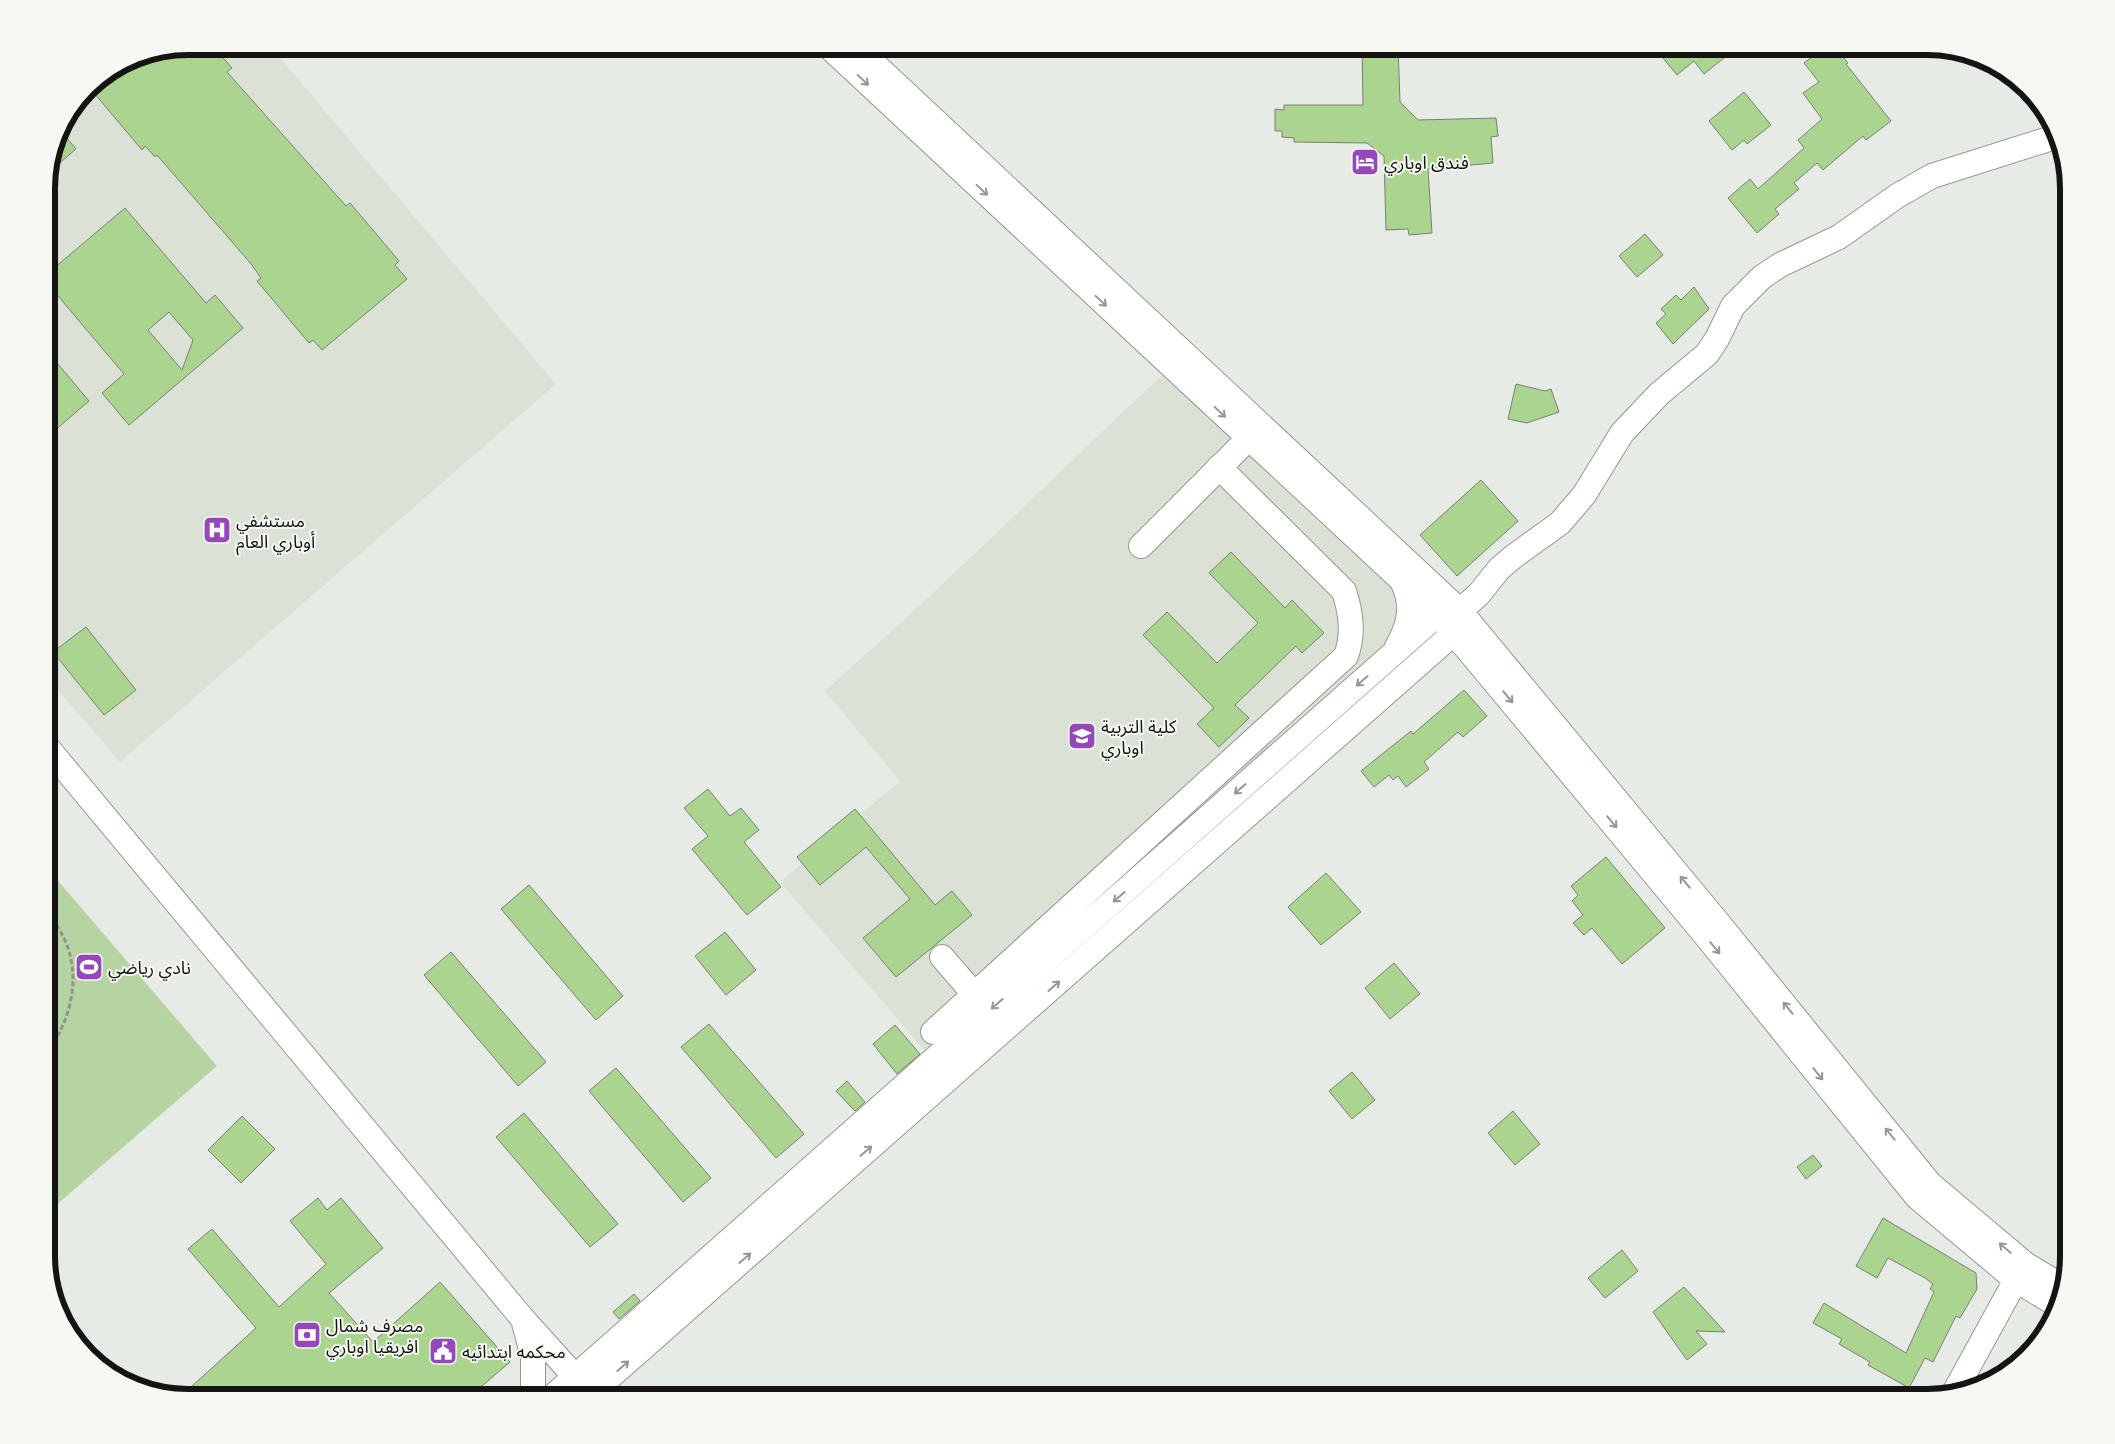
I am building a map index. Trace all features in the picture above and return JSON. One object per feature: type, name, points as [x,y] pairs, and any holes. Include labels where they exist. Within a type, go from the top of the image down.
[{"type":"street","points":[[838,55],[1402,581],[1451,620],[1489,675],[1706,936],[1917,1196],[2020,1272],[2056,1284]]},
{"type":"street","points":[[863,55],[1451,620],[1720,925],[1930,1184],[2052,1301]]},
{"type":"street","points":[[596,1389],[1413,670],[1451,620],[1479,594],[1499,569],[1545,536],[1572,510],[1622,433],[1652,400],[1706,354],[1726,324],[1733,306],[1762,277],[1780,265],[1838,237],[1902,192],[1932,176],[2050,138]]},
{"type":"street","points":[[1141,546],[1248,439]]},
{"type":"street","points":[[933,1032],[1346,656],[1351,641],[1349,608],[1344,591],[1219,468]]},
{"type":"street","points":[[1392,655],[1404,634],[1411,607],[1409,594],[1402,581]]},
{"type":"street","points":[[561,1389],[1392,655],[1451,620]]},
{"type":"street","points":[[1413,670],[1440,660],[1453,659],[1479,668],[1489,675]]},
{"type":"street","points":[[55,758],[523,1319],[575,1376],[583,1389]]},
{"type":"street","points":[[942,957],[974,994]]},
{"type":"street","points":[[1959,1385],[2020,1272]]},
{"type":"street","points":[[523,1319],[533,1357],[533,1389]]},
{"type":"path","points":[[55,926],[61,934],[69,954],[73,976],[72,998],[66,1020],[55,1038]]},
{"type":"shaded area","name":"مستشفي أوباري العام","points":[[278,55],[556,384],[120,762],[55,686],[56,171],[65,137],[77,114],[100,88],[114,77],[129,69],[146,62],[171,56]]},
{"type":"shaded area","name":"كلية التربية اوباري","points":[[1163,374],[1391,585],[1403,621],[1404,644],[931,1058],[780,882],[900,781],[825,691],[929,597]]},
{"type":"green space","name":"نادي رياضي","points":[[55,877],[217,1066],[55,1206]]},
{"type":"building","points":[[221,55],[232,68],[227,72],[346,206],[350,203],[399,261],[395,265],[407,279],[322,350],[313,340],[309,343],[257,281],[261,278],[252,265],[157,155],[155,157],[145,146],[142,150],[94,94],[114,77],[146,62],[171,56]]},
{"type":"building","points":[[1362,55],[1398,55],[1400,102],[1418,120],[1496,118],[1498,136],[1491,137],[1493,163],[1428,169],[1432,233],[1409,235],[1408,229],[1386,230],[1384,156],[1367,143],[1294,142],[1294,138],[1282,137],[1282,131],[1275,131],[1275,109],[1284,110],[1284,105],[1363,105]]},
{"type":"building","points":[[1660,55],[1728,55],[1704,74],[1694,61],[1677,75]]},
{"type":"building","points":[[1814,55],[1841,55],[1848,63],[1846,64],[1891,121],[1866,140],[1863,136],[1823,170],[1817,163],[1794,183],[1799,189],[1775,209],[1779,214],[1757,233],[1728,198],[1750,179],[1758,189],[1804,148],[1798,140],[1822,119],[1803,93],[1819,82],[1804,63]]},
{"type":"building","points":[[1744,92],[1771,125],[1747,144],[1744,140],[1732,150],[1709,121]]},
{"type":"building","points":[[65,136],[76,149],[57,165]]},
{"type":"building","points":[[125,208],[206,303],[215,295],[243,328],[129,425],[102,393],[124,374],[55,292],[55,267]],"holes":[[[169,312],[193,340],[182,370],[148,330]]]},
{"type":"building","points":[[1645,234],[1663,255],[1637,277],[1619,256]]},
{"type":"building","points":[[1694,287],[1709,309],[1673,344],[1656,323],[1666,314],[1661,309],[1676,295],[1681,300]]},
{"type":"building","points":[[55,361],[89,401],[55,430]]},
{"type":"building","points":[[1516,384],[1545,391],[1551,389],[1559,412],[1527,423],[1508,419]]},
{"type":"building","points":[[1481,480],[1518,521],[1457,576],[1420,535]]},
{"type":"building","points":[[1231,552],[1285,608],[1292,600],[1324,633],[1302,653],[1296,646],[1235,705],[1249,718],[1219,747],[1197,724],[1214,708],[1143,635],[1167,612],[1217,663],[1258,623],[1209,573]]},
{"type":"building","points":[[86,627],[136,690],[104,715],[55,654],[55,650]]},
{"type":"building","points":[[1464,690],[1487,716],[1463,737],[1458,732],[1424,762],[1429,769],[1406,787],[1398,776],[1393,780],[1389,775],[1374,787],[1361,771],[1411,731],[1413,734]]},
{"type":"building","points":[[708,789],[730,816],[741,808],[759,830],[744,842],[781,887],[747,915],[692,849],[708,836],[684,808]]},
{"type":"building","points":[[855,809],[935,905],[952,891],[972,915],[896,977],[863,938],[910,899],[866,847],[820,885],[797,857]]},
{"type":"building","points":[[1606,857],[1665,928],[1622,964],[1592,928],[1584,935],[1573,923],[1583,915],[1572,901],[1578,895],[1571,886]]},
{"type":"building","points":[[1326,873],[1361,912],[1321,945],[1288,907]]},
{"type":"building","points":[[529,885],[623,996],[596,1020],[501,909]]},
{"type":"building","points":[[725,932],[756,970],[726,995],[695,956]]},
{"type":"building","points":[[451,952],[546,1062],[518,1086],[424,975]]},
{"type":"building","points":[[1394,963],[1420,994],[1390,1019],[1365,988]]},
{"type":"building","points":[[709,1024],[804,1134],[776,1158],[681,1047]]},
{"type":"building","points":[[895,1025],[920,1054],[897,1074],[873,1044]]},
{"type":"building","points":[[616,1068],[711,1178],[683,1202],[589,1091]]},
{"type":"building","points":[[1352,1072],[1375,1100],[1352,1119],[1329,1091]]},
{"type":"building","points":[[847,1081],[865,1102],[855,1111],[836,1091]]},
{"type":"building","points":[[1513,1111],[1540,1144],[1515,1165],[1488,1133]]},
{"type":"building","points":[[524,1113],[618,1224],[590,1247],[496,1137]]},
{"type":"building","points":[[242,1116],[275,1149],[241,1183],[208,1150]]},
{"type":"building","points":[[1813,1155],[1822,1166],[1806,1179],[1797,1167]]},
{"type":"building","points":[[318,1198],[327,1210],[341,1198],[383,1248],[329,1293],[373,1342],[440,1282],[510,1362],[478,1389],[189,1389],[256,1328],[188,1249],[212,1229],[279,1307],[326,1264],[290,1221]]},
{"type":"building","points":[[1883,1218],[1976,1273],[1977,1289],[1960,1318],[1956,1316],[1933,1362],[1925,1358],[1909,1388],[1868,1365],[1870,1362],[1839,1344],[1842,1339],[1813,1323],[1824,1303],[1906,1353],[1934,1292],[1930,1289],[1933,1284],[1888,1258],[1877,1278],[1856,1266]]},
{"type":"building","points":[[1622,1250],[1638,1271],[1605,1298],[1588,1278]]},
{"type":"building","points":[[1684,1287],[1725,1332],[1696,1331],[1707,1344],[1687,1360],[1653,1312]]},
{"type":"building","points":[[634,1294],[640,1301],[619,1319],[613,1312]]},
{"type":"place","name":"فندق اوباري","points":[[1365,162]]},
{"type":"place","name":"مستشفي أوباري العام","points":[[217,530]]},
{"type":"place","name":"كلية التربية اوباري","points":[[1082,736]]},
{"type":"place","name":"نادي رياضي","points":[[89,967]]},
{"type":"place","name":"مصرف شمال افريقيا اوباري","points":[[307,1335]]},
{"type":"place","name":"محكمه ابتدائيه","points":[[443,1351]]}]
